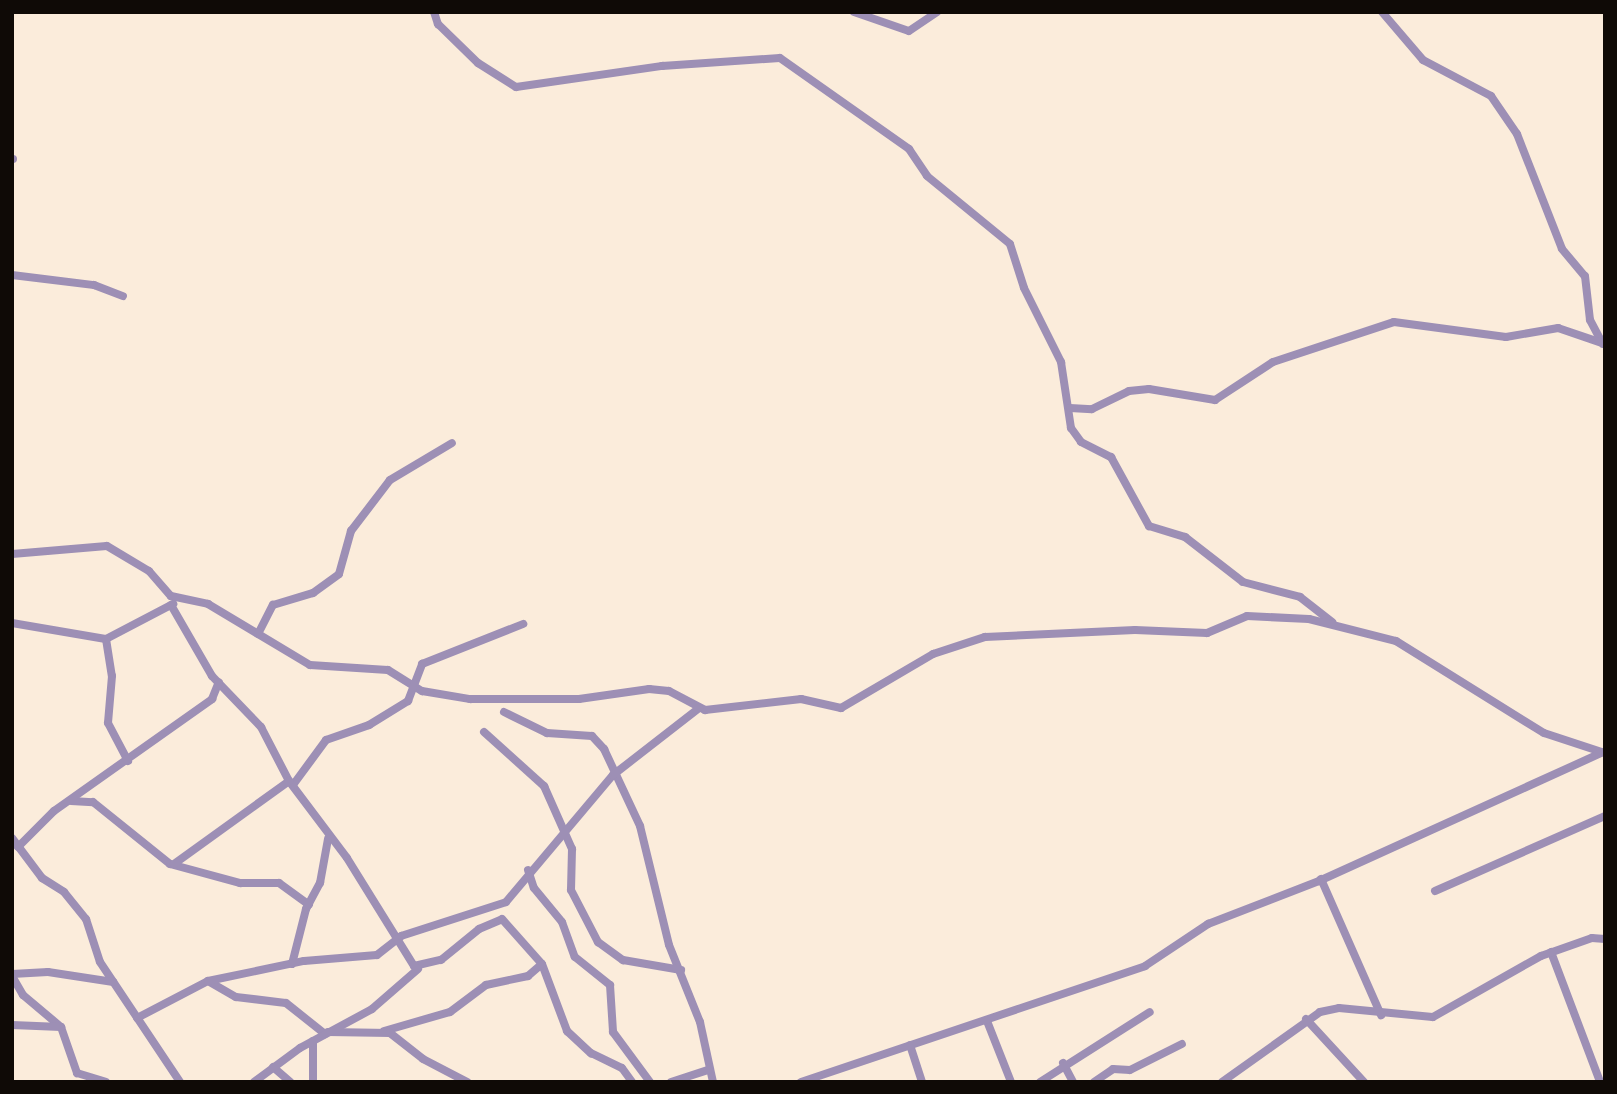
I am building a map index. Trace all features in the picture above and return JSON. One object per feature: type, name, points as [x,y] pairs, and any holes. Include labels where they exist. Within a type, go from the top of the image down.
[{"type":"street","points":[[434,12],[445,32],[478,63],[516,87],[673,64],[780,58],[909,149],[927,176],[1010,244],[1024,288],[1061,362],[1073,432],[1111,457],[1149,526],[1185,537],[1242,582],[1300,597],[1337,626]]},
{"type":"street","points":[[854,12],[909,31],[937,12]]},
{"type":"street","points":[[1382,12],[1423,60],[1491,96],[1517,134],[1562,249],[1584,273],[1590,320],[1604,344]]},
{"type":"street","points":[[12,275],[94,285],[123,296]]},
{"type":"street","points":[[1070,408],[1092,409],[1129,391],[1149,389],[1215,400],[1273,362],[1394,322],[1496,337],[1558,328],[1604,344]]},
{"type":"street","points":[[258,634],[276,603],[313,593],[340,575],[351,531],[390,480],[453,443]]},
{"type":"street","points":[[12,554],[107,546],[149,571],[171,596],[208,604],[317,668],[388,670],[414,685],[470,699],[579,699],[660,690],[699,708],[733,711],[801,699],[841,708],[933,654],[985,638],[1136,630],[1207,633],[1247,616],[1309,618],[1396,641],[1544,733],[1604,753]]},
{"type":"street","points":[[12,624],[106,639],[183,598]]},
{"type":"street","points":[[171,605],[219,682],[261,727],[291,783],[328,839],[347,858],[394,942],[418,968]]},
{"type":"street","points":[[174,864],[291,783],[326,740],[392,713],[408,701],[422,664],[523,624]]},
{"type":"street","points":[[106,639],[112,684],[108,723],[128,761]]},
{"type":"street","points":[[180,1082],[100,962],[86,919],[64,892],[42,878],[15,846],[37,823],[212,699],[219,682]]},
{"type":"street","points":[[137,1017],[208,981],[292,964],[377,955],[394,942],[456,915],[506,902],[562,829],[613,775],[699,708]]},
{"type":"street","points":[[504,712],[548,733],[592,736],[604,749],[613,775],[640,826],[669,945],[700,1021],[713,1082]]},
{"type":"street","points":[[484,732],[512,762],[540,780],[573,856],[570,885],[598,943],[623,960],[681,970]]},
{"type":"street","points":[[801,1082],[1145,966],[1208,923],[1321,879],[1604,753]]},
{"type":"street","points":[[71,801],[93,802],[174,864],[240,883],[279,883],[309,905]]},
{"type":"street","points":[[1435,891],[1605,816]]},
{"type":"street","points":[[292,964],[309,905],[320,883],[328,839]]},
{"type":"street","points":[[528,870],[534,888],[562,922],[575,957],[610,985],[613,1032],[650,1082]]},
{"type":"street","points":[[1321,879],[1381,1015]]},
{"type":"street","points":[[254,1082],[313,1041],[372,1009],[418,968],[502,919],[542,964],[567,1031],[591,1053],[622,1068],[632,1082]]},
{"type":"street","points":[[1222,1082],[1306,1019],[1339,1008],[1381,1015],[1437,1015],[1551,952],[1605,939]]},
{"type":"street","points":[[1551,952],[1600,1082]]},
{"type":"street","points":[[208,981],[236,997],[286,1003],[327,1033],[384,1031],[450,1012],[486,985],[528,976],[542,964]]},
{"type":"street","points":[[106,1082],[77,1073],[61,1027],[23,996],[14,973],[113,982]]},
{"type":"street","points":[[1040,1082],[1063,1063],[1150,1012]]},
{"type":"street","points":[[1306,1019],[1364,1082]]},
{"type":"street","points":[[987,1021],[1011,1082]]},
{"type":"street","points":[[12,1025],[61,1027]]},
{"type":"street","points":[[384,1031],[467,1082]]},
{"type":"street","points":[[313,1041],[313,1082]]},
{"type":"street","points":[[1094,1082],[1113,1069],[1130,1070],[1182,1044]]},
{"type":"street","points":[[910,1045],[922,1082]]},
{"type":"street","points":[[1063,1063],[1073,1082]]},
{"type":"street","points":[[273,1067],[290,1082]]},
{"type":"street","points":[[671,1082],[709,1070]]}]
